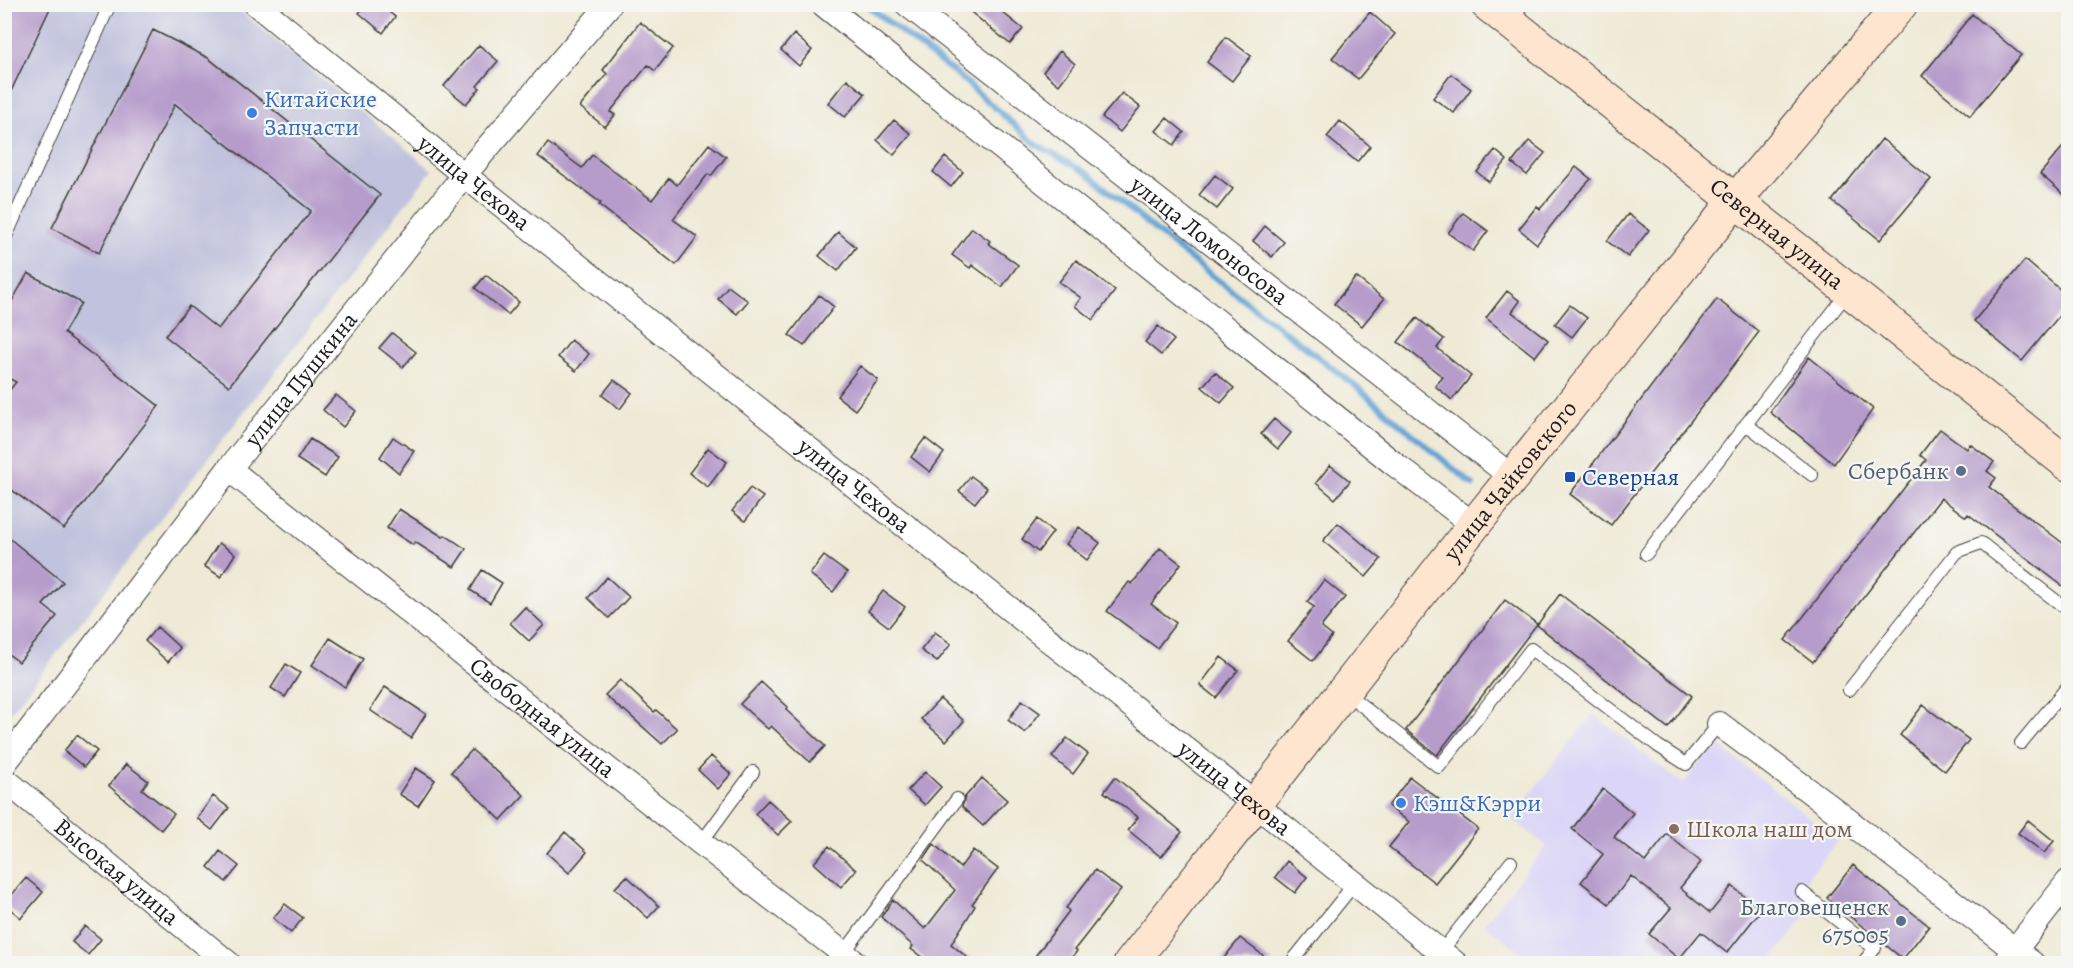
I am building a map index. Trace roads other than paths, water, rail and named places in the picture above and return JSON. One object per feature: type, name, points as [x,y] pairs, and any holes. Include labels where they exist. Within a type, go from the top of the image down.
[{"type":"main road","name":"улица Чайковского","points":[[1130,963],[1512,477],[1735,201],[1901,4]]},
{"type":"main road","name":"Северная улица","points":[[1506,10],[1735,201],[2068,464]]},
{"type":"street","name":"улица Чехова","points":[[256,4],[464,175],[1448,958]]},
{"type":"street","name":"улица Пушкина","points":[[4,764],[229,469],[464,175],[609,4]]},
{"type":"street","points":[[823,4],[1393,463],[1474,525]]},
{"type":"street","name":"улица Ломоносова","points":[[907,4],[1512,477]]},
{"type":"street","name":"Свободная улица","points":[[229,469],[701,843],[851,958]]},
{"type":"street","points":[[1719,724],[1824,802],[2017,959],[2068,882]]},
{"type":"street","name":"Высокая улица","points":[[4,779],[229,963]]},
{"type":"lane","points":[[4,241],[110,4]]},
{"type":"lane","points":[[1646,554],[1849,291]]},
{"type":"lane","points":[[1746,424],[1812,475]]},
{"type":"lane","points":[[1849,690],[1958,552],[1982,543],[2068,610]]},
{"type":"lane","points":[[1344,691],[1439,767],[1532,649],[1658,746],[1686,764],[1719,724]]},
{"type":"lane","points":[[2021,743],[2068,686]]},
{"type":"lane","points":[[701,843],[753,772]]},
{"type":"lane","points":[[851,958],[957,799]]},
{"type":"lane","points":[[1448,958],[1511,862]]},
{"type":"lane","points":[[1290,963],[1355,883]]},
{"type":"lane","points":[[1802,892],[1856,936],[1875,948],[1862,963]]},
{"type":"waterway","points":[[865,4],[960,77],[1037,145],[1087,173],[1175,247],[1353,384],[1473,485]]},
{"type":"place","name":"Китайские Запчасти","points":[[252,113]]},
{"type":"place","name":"Сбербанк","points":[[1961,471]]},
{"type":"place","name":"Северная","points":[[1570,477]]},
{"type":"place","name":"Кэш&Кэрри","points":[[1401,803]]},
{"type":"place","name":"Школа наш дом","points":[[1674,829]]},
{"type":"place","name":"Благовещенск 675005","points":[[1901,921]]}]
